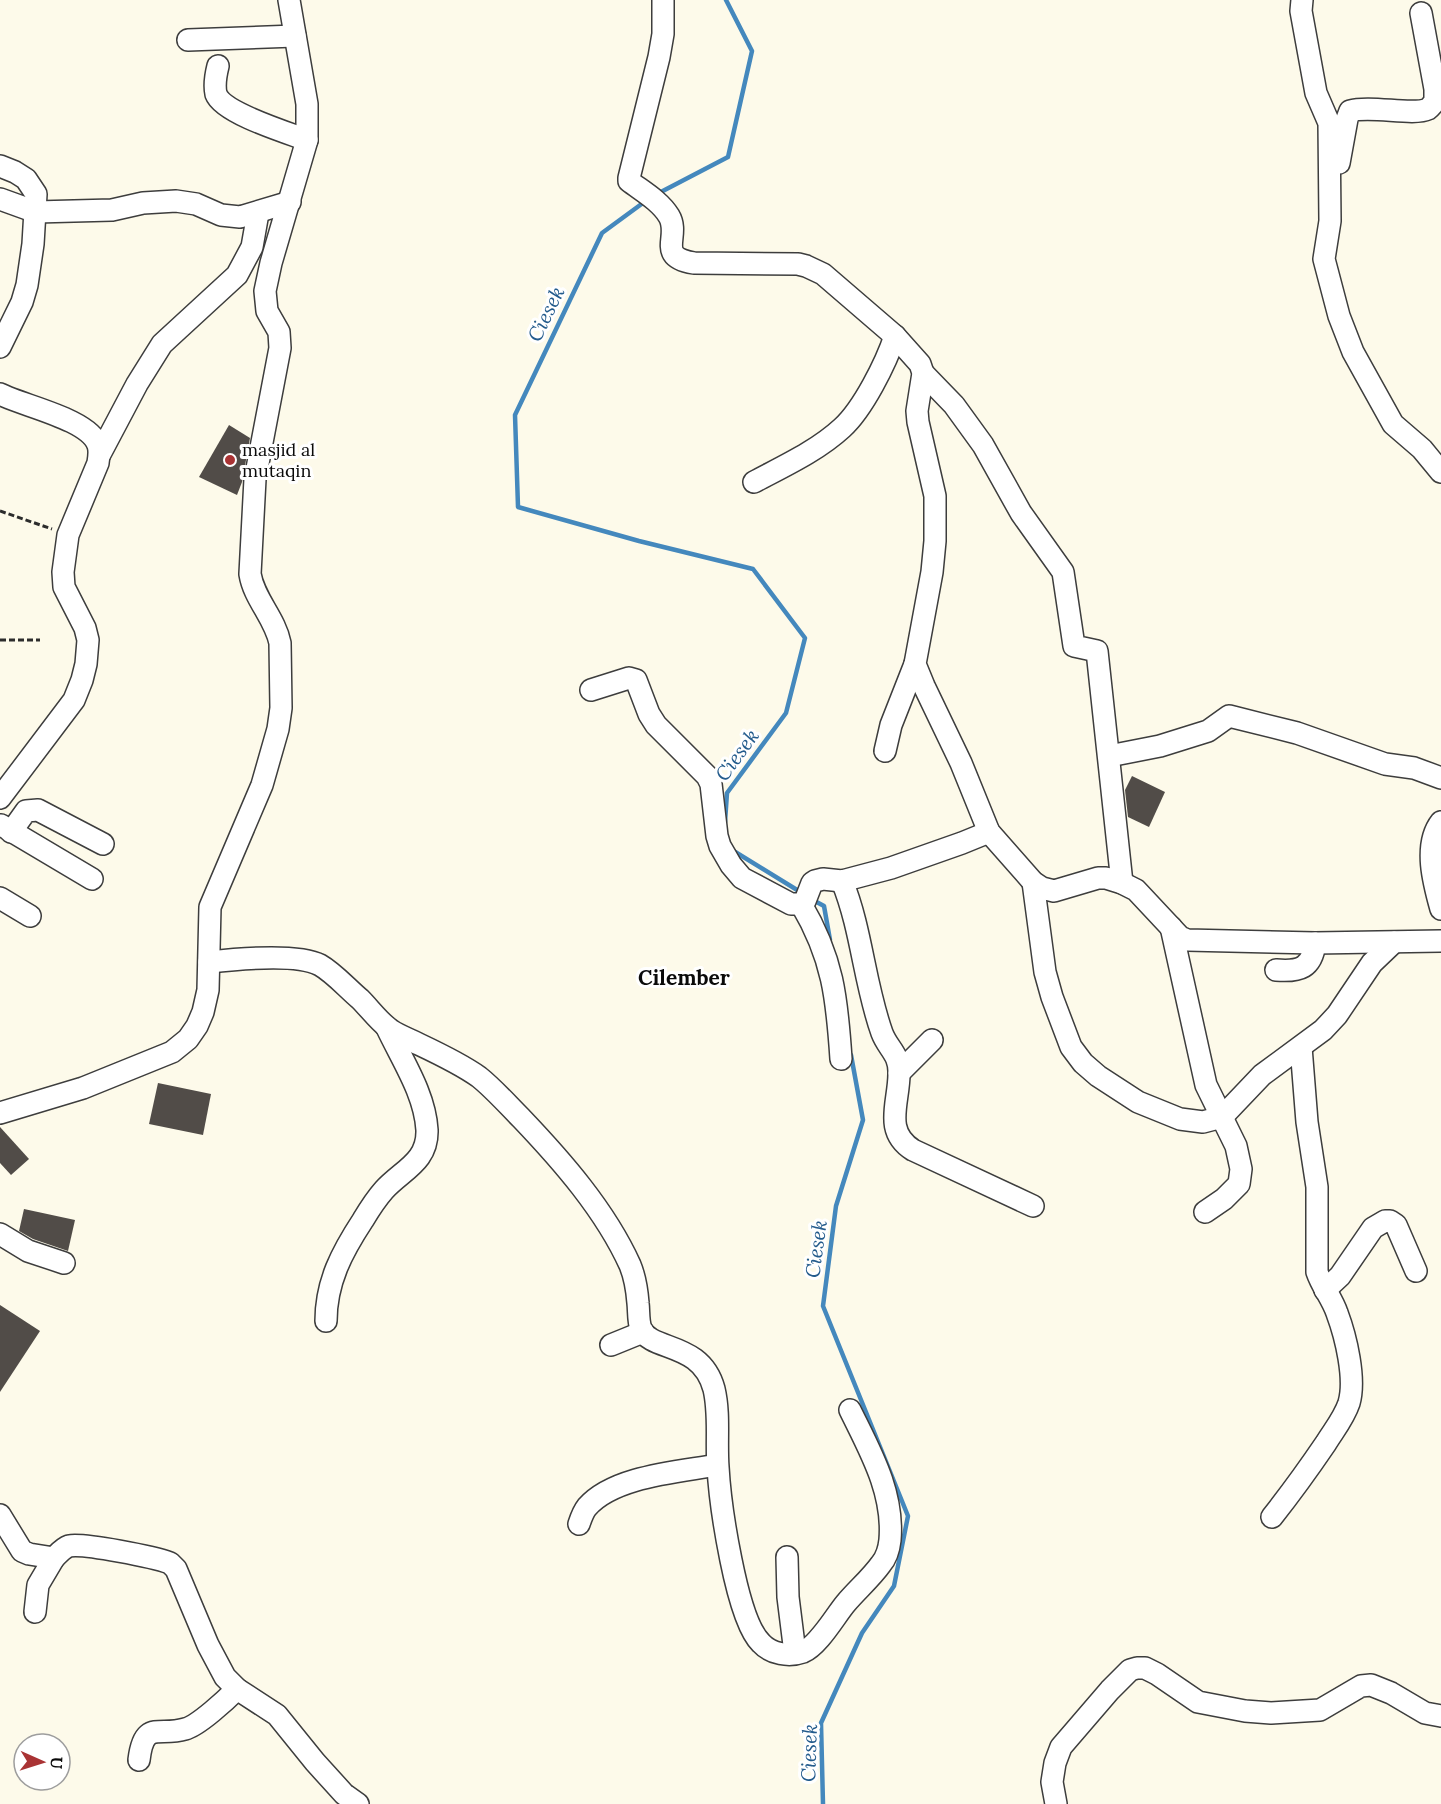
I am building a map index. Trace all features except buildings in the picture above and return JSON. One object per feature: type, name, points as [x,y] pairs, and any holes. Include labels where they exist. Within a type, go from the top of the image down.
[{"type":"street","points":[[2,1110],[83,1088],[130,1070],[177,1048],[192,1035],[200,1019],[208,990],[210,907],[262,785],[280,719],[279,638],[252,585],[249,574],[255,479],[280,348],[278,327],[267,311],[265,291],[307,140],[308,112],[289,0]]},
{"type":"street","points":[[663,0],[663,34],[659,57],[629,181],[661,206],[672,221],[671,251],[682,260],[704,264],[806,266],[832,280],[895,336],[920,364],[923,373],[954,405],[983,445],[1022,513],[1063,572],[1074,646],[1097,651],[1122,883]]},
{"type":"street","points":[[1302,0],[1301,11],[1316,93],[1329,123],[1330,204]]},
{"type":"street","points":[[1422,13],[1435,89],[1435,102],[1428,109],[1366,108],[1350,111],[1330,204],[1324,259],[1339,316],[1353,352],[1393,424],[1422,449],[1441,472]]},
{"type":"street","points":[[188,40],[295,36]]},
{"type":"street","points":[[218,66],[216,92],[225,103],[235,111],[259,122],[307,140]]},
{"type":"street","points":[[0,166],[26,179],[36,194],[33,244],[27,285],[22,302],[0,346]]},
{"type":"street","points":[[0,199],[36,212],[112,210],[144,202],[176,201],[196,204],[221,215],[240,218],[290,202]]},
{"type":"street","points":[[0,798],[74,699],[82,680],[88,640],[85,628],[63,581],[68,535],[100,454],[137,384],[162,344],[237,275],[252,248],[258,213]]},
{"type":"street","points":[[754,482],[806,454],[841,429],[854,414],[887,358],[895,336]]},
{"type":"street","points":[[885,750],[896,711],[915,664],[932,572],[935,542],[935,495],[918,422],[923,373]]},
{"type":"street","points":[[0,394],[75,423],[94,438],[100,454]]},
{"type":"street","points":[[915,664],[961,763],[989,832],[1033,882],[1042,888],[1054,891],[1098,878],[1122,883],[1136,891],[1180,937],[1187,940],[1315,943],[1441,941]]},
{"type":"street","points":[[591,690],[629,678],[636,680],[656,725],[707,776],[711,784],[717,836],[731,864],[742,878],[795,905],[821,879],[842,881],[891,868],[989,832]]},
{"type":"street","points":[[1109,756],[1160,746],[1198,734],[1229,716],[1297,733],[1385,764],[1414,768],[1441,778]]},
{"type":"street","points":[[92,879],[6,829],[26,811],[38,810],[104,844]]},
{"type":"street","points":[[1441,822],[1434,837],[1431,861],[1441,909]]},
{"type":"street","points":[[842,881],[861,939],[875,1013],[883,1036],[896,1055],[899,1073],[894,1125],[898,1136],[907,1146],[1033,1206]]},
{"type":"street","points":[[1033,882],[1045,972],[1071,1047],[1083,1063],[1098,1076],[1138,1102],[1180,1119],[1203,1122],[1222,1117],[1262,1075],[1323,1030],[1337,1015],[1368,970],[1394,942]]},
{"type":"street","points":[[806,896],[808,917],[830,969],[837,1010],[841,1059]]},
{"type":"street","points":[[0,898],[30,916]]},
{"type":"street","points":[[1171,927],[1206,1085],[1236,1146],[1241,1169],[1241,1178],[1232,1192],[1205,1212]]},
{"type":"street","points":[[1276,970],[1295,970],[1305,966],[1313,956],[1315,943]]},
{"type":"street","points":[[209,962],[271,959],[318,964],[364,1002],[387,1028],[423,1106],[427,1129],[423,1152],[416,1163],[384,1190],[341,1256],[327,1295],[326,1321]]},
{"type":"street","points":[[387,1028],[479,1078],[552,1151],[579,1183],[630,1265],[636,1280],[643,1332],[650,1338],[692,1356],[709,1376],[717,1406],[717,1465],[723,1516],[744,1610],[757,1639],[775,1653],[802,1652],[812,1646],[881,1564],[889,1547],[890,1514],[883,1482],[850,1410]]},
{"type":"street","points":[[899,1073],[932,1040]]},
{"type":"street","points":[[1272,1517],[1343,1418],[1349,1402],[1351,1382],[1348,1357],[1337,1313],[1317,1272],[1317,1187],[1307,1122],[1302,1047]]},
{"type":"street","points":[[1325,1290],[1340,1276],[1373,1228],[1385,1221],[1396,1225],[1416,1271]]},
{"type":"street","points":[[0,1233],[28,1251],[63,1263]]},
{"type":"street","points":[[611,1345],[643,1332]]},
{"type":"street","points":[[579,1524],[588,1506],[618,1487],[651,1476],[717,1465]]},
{"type":"street","points":[[0,1515],[22,1551],[54,1558]]},
{"type":"street","points":[[35,1611],[38,1585],[54,1558],[66,1548],[74,1546],[109,1550],[170,1563],[183,1583],[208,1646],[225,1677],[237,1689],[277,1715],[344,1794],[358,1804]]},
{"type":"street","points":[[787,1557],[788,1597],[795,1653]]},
{"type":"street","points":[[1056,1804],[1052,1782],[1060,1747],[1098,1703],[1134,1668],[1141,1667],[1151,1671],[1198,1702],[1245,1711],[1271,1713],[1320,1710],[1361,1686],[1371,1685],[1391,1693],[1425,1713],[1441,1716]]},
{"type":"street","points":[[139,1760],[140,1747],[146,1736],[156,1731],[187,1729],[214,1711],[237,1689]]},
{"type":"path","points":[[0,511],[68,535]]},
{"type":"path","points":[[0,640],[40,640]]},
{"type":"waterway","name":"Ciesek","points":[[657,194],[728,157],[752,51],[726,0]]},
{"type":"waterway","name":"Ciesek","points":[[647,200],[602,233],[515,415],[518,507],[639,541],[753,569],[805,638],[786,713],[727,793],[725,822]]},
{"type":"waterway","name":"Ciesek","points":[[732,850],[802,893]]},
{"type":"waterway","name":"Ciesek","points":[[811,899],[824,906],[830,940]]},
{"type":"waterway","name":"Ciesek","points":[[823,1804],[821,1723],[862,1633],[894,1586],[908,1516],[823,1306],[836,1206],[863,1120],[851,1055]]},
{"type":"place","name":"masjid al mutaqin","points":[[230,460]]},
{"type":"district","name":"Cilember","points":[[684,978]]}]
